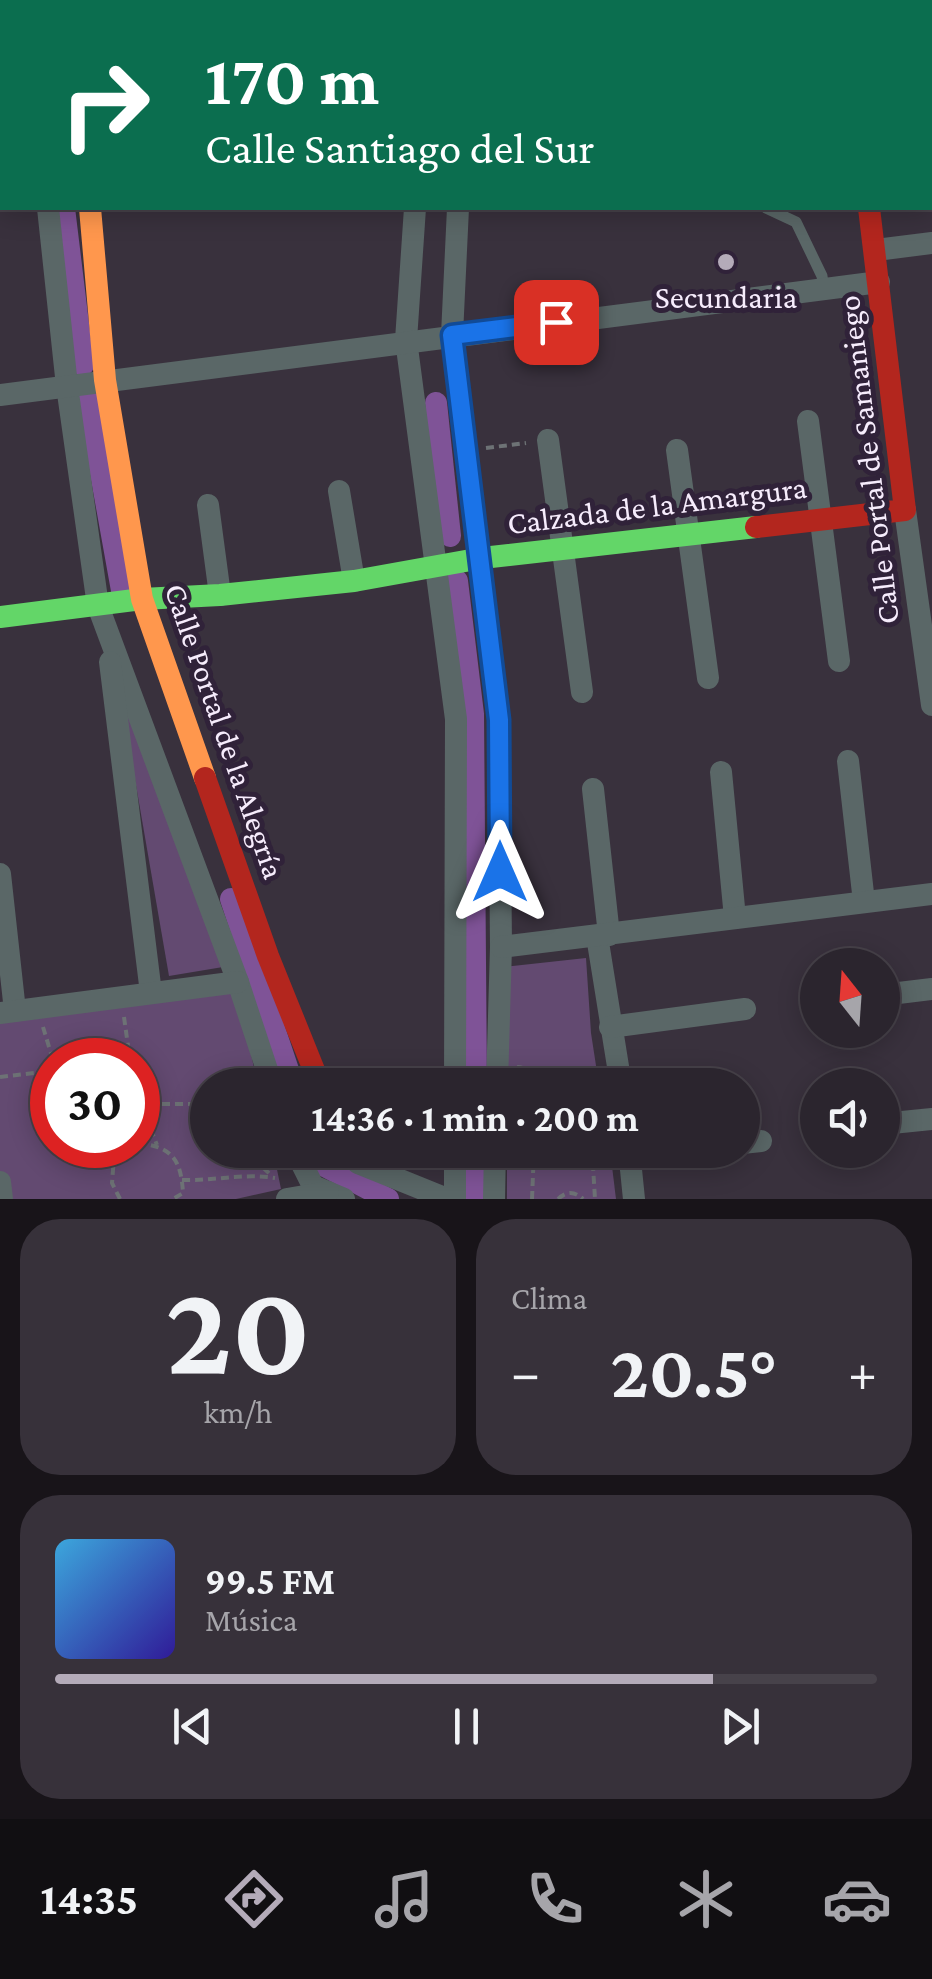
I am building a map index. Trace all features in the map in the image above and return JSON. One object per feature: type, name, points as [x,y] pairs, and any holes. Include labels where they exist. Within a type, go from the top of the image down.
[{"type":"street","points":[[48,210],[66,386],[101,615],[150,993]]},
{"type":"street","name":"Calle Portal de la Alegría","points":[[90,210],[105,380],[142,599],[268,956],[313,1068]]},
{"type":"street","points":[[415,210],[406,340],[456,720],[456,1068]]},
{"type":"street","points":[[458,210],[452,335],[499,720],[498,1068]]},
{"type":"street","name":"Calle Portal de Samaniego","points":[[869,210],[905,510],[925,602],[932,705]]},
{"type":"street","points":[[876,250],[932,243]]},
{"type":"street","points":[[0,394],[879,282]]},
{"type":"street","points":[[808,421],[839,661]]},
{"type":"street","points":[[548,440],[582,692]]},
{"type":"street","points":[[676,450],[708,678]]},
{"type":"street","points":[[338,491],[354,580]]},
{"type":"street","points":[[208,505],[220,595]]},
{"type":"street","name":"Calzada de la Amargura","points":[[0,617],[101,615],[142,599],[354,580],[482,558],[905,510]]},
{"type":"street","points":[[101,615],[266,1068]]},
{"type":"street","points":[[848,761],[864,902]]},
{"type":"street","points":[[721,772],[735,918]]},
{"type":"street","points":[[593,789],[610,1027],[618,1068]]},
{"type":"street","points":[[0,874],[18,1010],[238,982]]},
{"type":"street","points":[[501,948],[932,894]]},
{"type":"street","points":[[900,993],[932,989]]},
{"type":"street","points":[[610,1027],[745,1009]]},
{"type":"street","points":[[900,1122],[932,1119]]},
{"type":"street","points":[[302,1168],[313,1186],[337,1196]]},
{"type":"street","points":[[370,1168],[447,1199]]},
{"type":"street","points":[[455,1168],[455,1199]]},
{"type":"street","points":[[494,1199],[495,1168]]},
{"type":"street","points":[[631,1168],[634,1199]]},
{"type":"street","points":[[0,1182],[2,1199]]},
{"type":"street","points":[[288,1199],[337,1196]]},
{"type":"lane","points":[[770,210],[796,222],[822,276],[824,289]]},
{"type":"path","points":[[466,451],[548,440]]},
{"type":"path","points":[[121,997],[127,1038]]},
{"type":"path","points":[[18,1010],[38,1038]]},
{"type":"path","points":[[0,1076],[30,1073]]},
{"type":"path","points":[[160,1104],[190,1104]]},
{"type":"path","points":[[160,1147],[182,1168],[182,1193],[173,1199]]},
{"type":"path","points":[[113,1168],[112,1183],[120,1199]]},
{"type":"path","points":[[182,1180],[206,1181],[250,1174],[275,1178],[264,1168]]},
{"type":"path","points":[[532,1199],[533,1168]]},
{"type":"path","points":[[593,1168],[595,1199]]},
{"type":"path","points":[[558,1199],[566,1193],[576,1193],[583,1199]]},
{"type":"shaded area","points":[[118,681],[223,967],[169,976]]},
{"type":"shaded area","points":[[586,958],[596,1068],[506,1068],[504,967]]},
{"type":"shaded area","points":[[236,988],[254,1068],[190,1068],[190,1168],[277,1168],[281,1189],[236,1199],[0,1199],[0,1020]]},
{"type":"shaded area","points":[[507,1168],[612,1168],[616,1199],[507,1199]]},
{"type":"waterway","points":[[64,210],[83,365]]},
{"type":"waterway","points":[[86,390],[123,596]]},
{"type":"waterway","points":[[436,403],[450,536]]},
{"type":"waterway","points":[[457,581],[473,714],[476,1068]]},
{"type":"waterway","points":[[231,899],[287,1068]]},
{"type":"waterway","points":[[329,1168],[388,1199]]},
{"type":"waterway","points":[[477,1168],[477,1199]]},
{"type":"traffic: fast","points":[[0,617],[142,599],[354,581],[482,558],[756,527]]},
{"type":"traffic: slow","points":[[90,210],[105,380],[142,599],[205,778]]},
{"type":"traffic: jam","points":[[756,527],[905,510],[869,210]]},
{"type":"traffic: jam","points":[[205,778],[268,956],[313,1068]]},
{"type":"place","name":"Secundaria","points":[[726,262]]},
{"type":"route","points":[[500,872],[499,720],[452,335],[556,322]]}]
